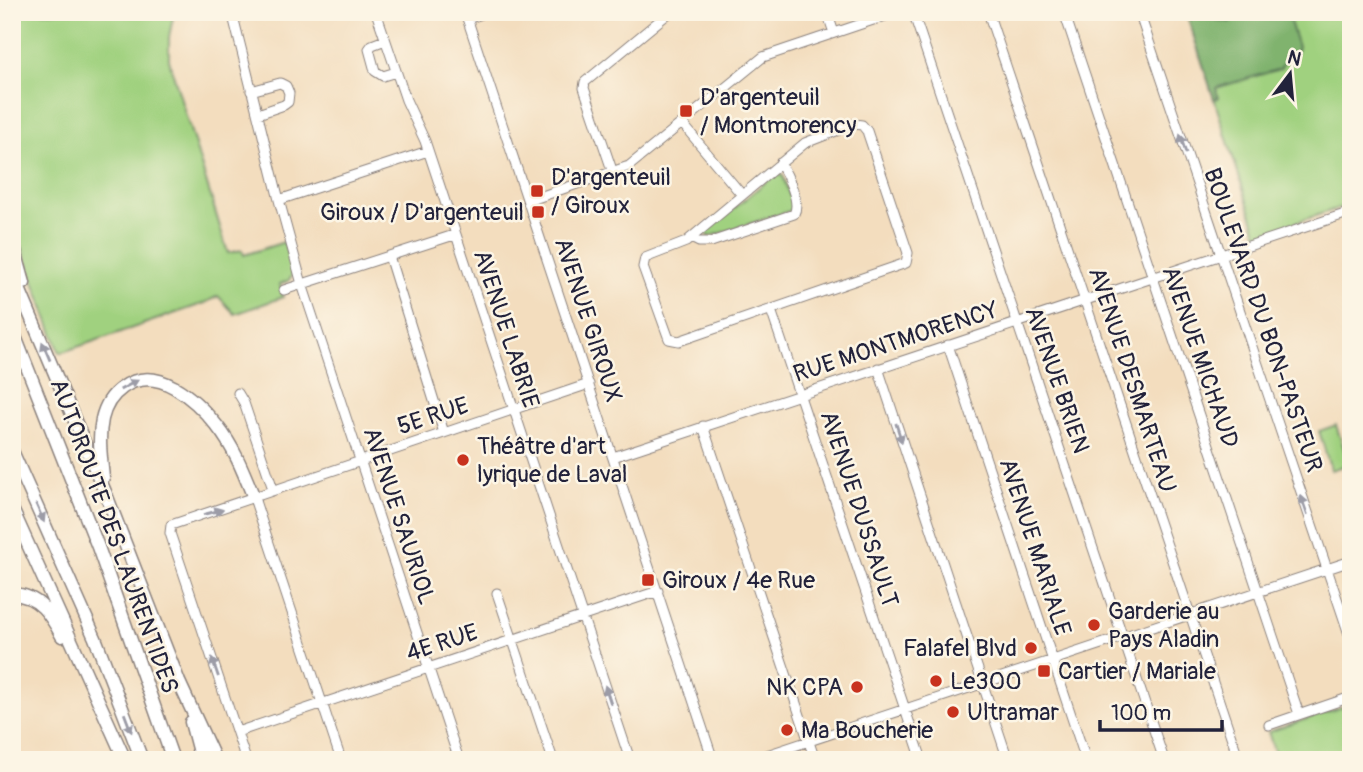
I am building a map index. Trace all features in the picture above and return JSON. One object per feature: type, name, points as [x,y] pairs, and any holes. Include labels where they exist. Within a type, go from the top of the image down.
[{"type":"highway","points":[[12,240],[35,324]]},
{"type":"highway","points":[[12,272],[105,492],[179,682],[215,760]]},
{"type":"highway","name":"AUTOROUTE DES LAURENTIDES","points":[[12,328],[98,547],[173,760]]},
{"type":"highway","points":[[105,492],[100,439],[105,410],[113,396],[123,387],[138,380],[151,379],[165,382],[178,390],[212,420],[233,450],[254,498]]},
{"type":"highway","name":"AUTOROUTE DES LAURENTIDES","points":[[12,451],[97,645],[142,760]]},
{"type":"highway","points":[[12,509],[125,760]]},
{"type":"highway","points":[[12,594],[29,597],[48,612],[96,694]]},
{"type":"highway","points":[[179,682],[201,760]]},
{"type":"street","name":"AVENUE SAURIOL","points":[[232,12],[302,284],[459,760]]},
{"type":"street","name":"AVENUE LABRIE","points":[[376,12],[396,72],[428,152],[630,760]]},
{"type":"street","points":[[466,15],[487,12]]},
{"type":"street","points":[[613,173],[584,88],[585,82],[670,12]]},
{"type":"street","points":[[827,12],[834,33]]},
{"type":"street","points":[[528,201],[629,166],[764,57],[897,12]]},
{"type":"street","name":"AVENUE BRIEN","points":[[913,12],[1164,760]]},
{"type":"street","name":"AVENUE DESMARTEAU","points":[[988,12],[1239,760]]},
{"type":"street","name":"AVENUE MICHAUD","points":[[1064,12],[1300,714]]},
{"type":"street","name":"BOULEVARD DU BON-PASTEUR","points":[[1139,12],[1351,640]]},
{"type":"street","name":"AVENUE GIROUX","points":[[466,15],[713,760]]},
{"type":"street","points":[[385,40],[369,49],[375,71],[383,76],[396,72]]},
{"type":"street","points":[[251,91],[280,83],[286,86],[289,93],[288,102],[284,105],[258,114]]},
{"type":"street","points":[[682,122],[742,195]]},
{"type":"street","points":[[854,124],[863,125],[909,257],[902,266],[676,341],[668,339],[643,261],[649,254],[691,238],[780,163],[816,137],[854,124]]},
{"type":"street","points":[[279,200],[428,152]]},
{"type":"street","points":[[691,238],[699,242],[711,242],[794,214],[796,205],[780,163]]},
{"type":"street","name":"RUE MONTMORENCY","points":[[613,457],[1351,212]]},
{"type":"street","points":[[284,290],[454,235]]},
{"type":"street","points":[[389,256],[444,433]]},
{"type":"street","name":"AVENUE DUSSAULT","points":[[771,310],[922,760]]},
{"type":"street","name":"AVENUE MARIALE","points":[[948,345],[1086,760]]},
{"type":"street","points":[[878,368],[1008,760]]},
{"type":"street","name":"5E RUE","points":[[237,732],[170,533],[172,525],[589,384]]},
{"type":"street","points":[[238,393],[245,405],[273,489]]},
{"type":"street","points":[[703,426],[815,760]]},
{"type":"street","points":[[254,498],[341,760]]},
{"type":"street","points":[[752,760],[1351,561]]},
{"type":"street","name":"4E RUE","points":[[237,732],[658,591]]},
{"type":"street","points":[[497,593],[552,760]]},
{"type":"street","points":[[1269,725],[1351,697]]},
{"type":"street","points":[[237,732],[246,760]]},
{"type":"green space","points":[[12,12],[174,12],[169,37],[169,60],[228,253],[242,250],[244,255],[284,242],[293,274],[288,281],[280,284],[283,297],[235,314],[218,296],[205,303],[60,353],[12,214]]},
{"type":"green space","points":[[1186,12],[1351,12],[1351,204],[1258,235]]},
{"type":"green space","points":[[1186,12],[1203,12],[1202,17],[1231,22],[1233,12],[1287,12],[1298,47],[1296,53],[1286,59],[1280,69],[1216,88],[1218,98],[1214,99]]},
{"type":"green space","points":[[774,175],[783,176],[793,206],[790,211],[708,237],[707,231]]},
{"type":"green space","points":[[1336,425],[1349,464],[1331,470],[1319,431]]},
{"type":"green space","points":[[1351,704],[1351,760],[1277,760],[1268,732]]},
{"type":"place","name":"D'argenteuil / Montmorency","points":[[686,111]]},
{"type":"place","name":"D'argenteuil / Giroux","points":[[537,191]]},
{"type":"place","name":"Giroux / D'argenteuil","points":[[538,212]]},
{"type":"place","name":"Théâtre d'art lyrique de Laval","points":[[463,460]]},
{"type":"place","name":"Giroux / 4e Rue","points":[[648,580]]},
{"type":"place","name":"Garderie au Pays Aladin","points":[[1094,625]]},
{"type":"place","name":"Falafel Blvd","points":[[1031,648]]},
{"type":"place","name":"Cartier / Mariale","points":[[1044,671]]},
{"type":"place","name":"Le300","points":[[936,681]]},
{"type":"place","name":"NK CPA","points":[[857,687]]},
{"type":"place","name":"Ultramar","points":[[953,712]]},
{"type":"place","name":"Ma Boucherie","points":[[787,730]]}]
